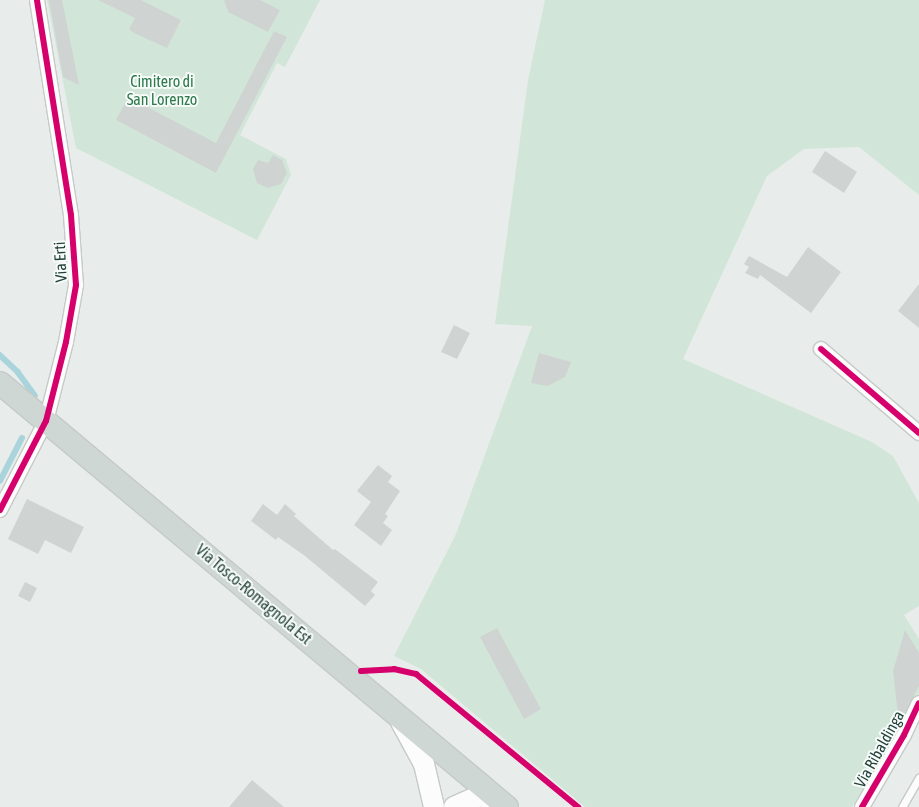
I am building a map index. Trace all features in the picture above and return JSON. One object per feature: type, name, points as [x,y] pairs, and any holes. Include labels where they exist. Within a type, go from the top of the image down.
[{"type":"main road","name":"Via Tosco-Romagnola Est","points":[[0,383],[393,710],[498,803]]},
{"type":"main road","points":[[393,710],[409,733],[424,764],[434,807]]},
{"type":"main road","points":[[454,807],[476,797],[498,803]]},
{"type":"street","name":"Via Erti","points":[[0,510],[46,421],[66,342],[76,285],[71,215],[37,0]]},
{"type":"street","points":[[821,349],[919,433]]},
{"type":"street","name":"Via Ribaldinga","points":[[862,807],[904,735],[919,704]]},
{"type":"lane","points":[[902,807],[919,777]]},
{"type":"green space","name":"Cimitero di San Lorenzo","points":[[47,0],[320,0],[285,67],[277,63],[240,135],[286,159],[291,175],[257,240],[76,148]]},
{"type":"green space","points":[[545,0],[919,0],[919,195],[859,147],[804,149],[767,176],[683,359],[872,442],[893,456],[919,503],[919,606],[904,615],[919,639],[919,693],[852,807],[585,807],[421,669],[394,656],[456,534],[532,326],[495,324],[528,80]]},
{"type":"building","points":[[49,0],[62,0],[79,85],[63,77]]},
{"type":"building","points":[[98,0],[141,0],[181,20],[167,48],[134,33],[129,29],[135,18]]},
{"type":"building","points":[[224,0],[260,0],[280,10],[268,32],[228,12]]},
{"type":"building","points":[[274,31],[287,37],[216,173],[116,120],[128,97],[216,143]]},
{"type":"building","points":[[825,151],[857,172],[844,193],[812,172]]},
{"type":"building","points":[[273,155],[282,160],[287,173],[281,184],[268,188],[257,183],[253,169],[258,160],[268,163]]},
{"type":"building","points":[[808,247],[841,272],[811,313],[760,275],[758,279],[745,273],[749,267],[744,264],[749,256],[787,277]]},
{"type":"building","points":[[919,284],[919,328],[898,311]]},
{"type":"building","points":[[454,325],[470,333],[457,359],[441,352]]},
{"type":"building","points":[[539,353],[571,362],[565,377],[548,386],[531,383]]},
{"type":"building","points":[[378,465],[392,476],[388,482],[400,491],[385,514],[388,516],[383,523],[392,530],[381,546],[354,525],[371,502],[357,491]]},
{"type":"building","points":[[27,499],[84,527],[71,553],[45,540],[38,554],[8,539]]},
{"type":"building","points":[[263,504],[277,515],[285,504],[296,514],[294,516],[333,550],[335,549],[378,582],[371,591],[375,595],[365,606],[305,556],[278,537],[276,540],[251,521]]},
{"type":"building","points":[[25,582],[37,588],[30,602],[18,596]]},
{"type":"building","points":[[497,628],[541,709],[524,719],[480,637]]},
{"type":"building","points":[[905,630],[919,653],[919,686],[899,724],[893,671]]},
{"type":"building","points":[[252,780],[284,807],[229,807]]},
{"type":"waterway","points":[[0,355],[18,372],[35,395]]},
{"type":"waterway","points":[[0,481],[22,438]]},
{"type":"cycle path","points":[[0,510],[46,421],[66,342],[76,285],[71,215],[37,0]]},
{"type":"cycle path","points":[[821,349],[919,433]]},
{"type":"cycle path","points":[[361,671],[394,669],[416,674],[578,807]]},
{"type":"cycle path","points":[[862,807],[904,735],[919,703]]}]
